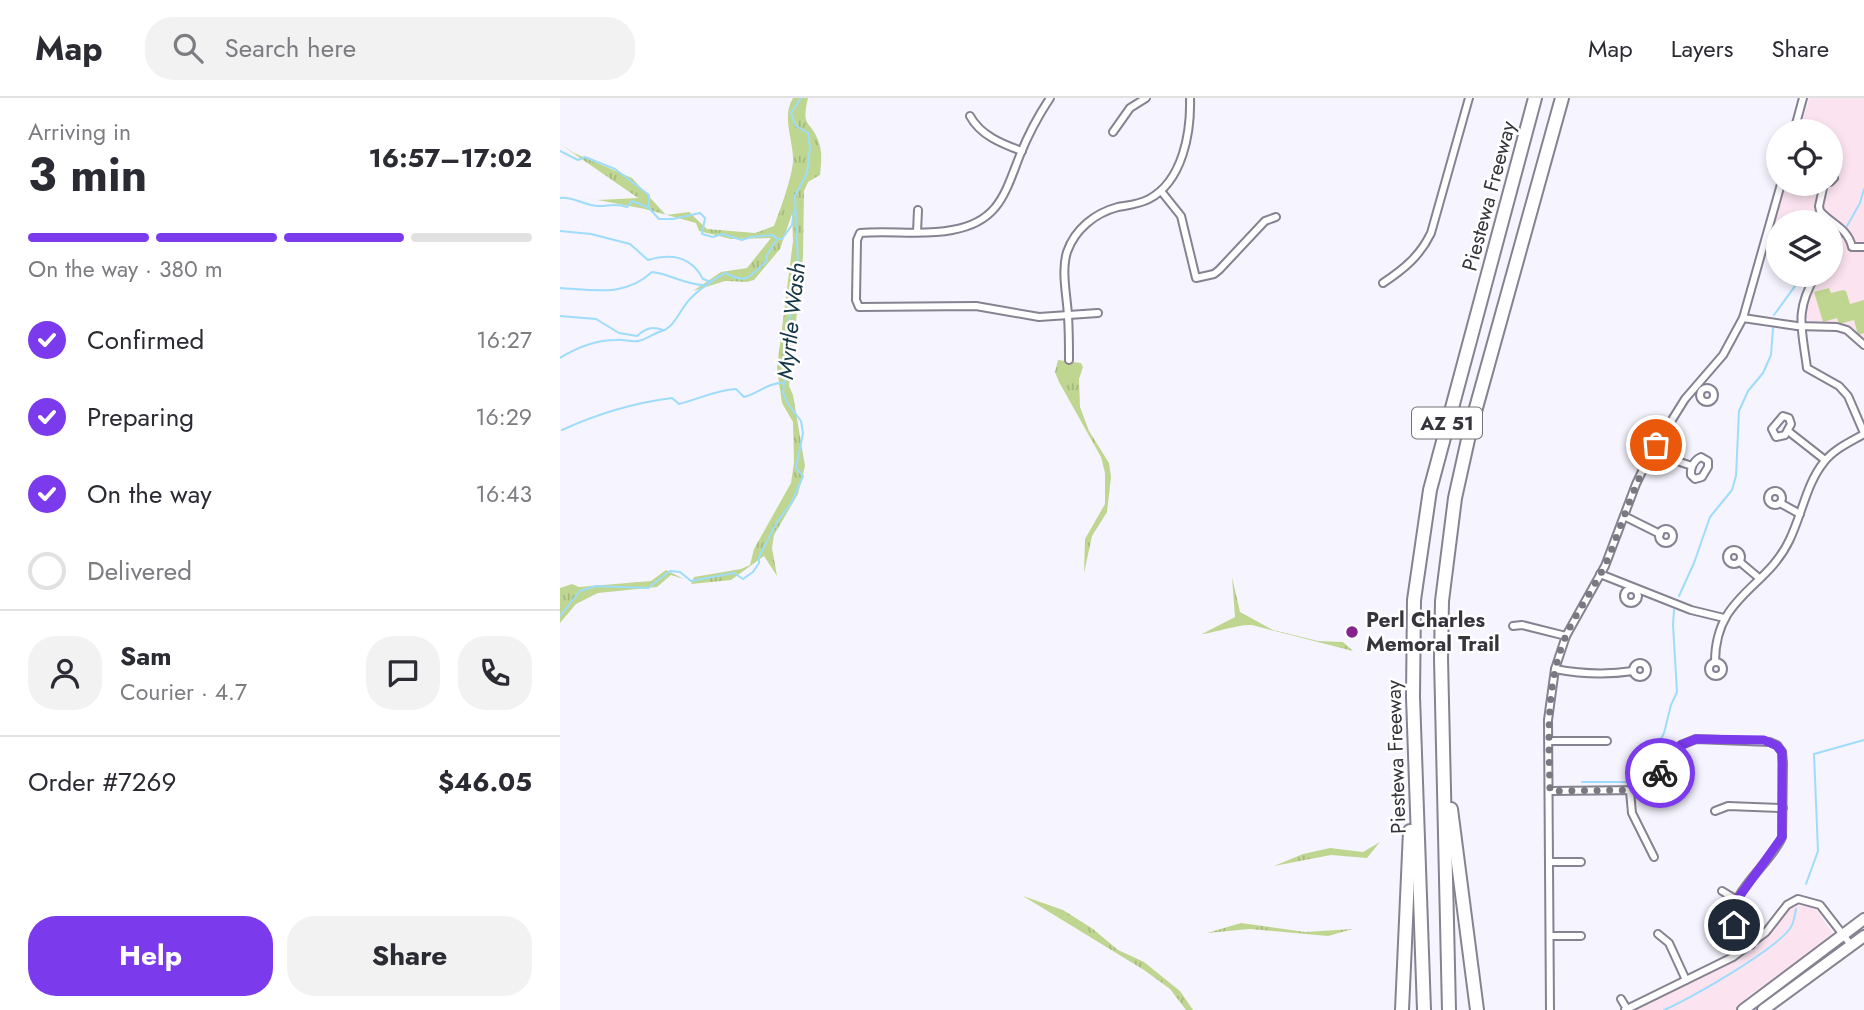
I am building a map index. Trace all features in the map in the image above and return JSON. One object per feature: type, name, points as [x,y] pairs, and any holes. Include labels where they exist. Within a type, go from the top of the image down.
[{"type":"highway","name":"Piestewa Freeway","points":[[1424,1010],[1413,697],[1414,600],[1430,490],[1535,98]]},
{"type":"highway","name":"Piestewa Freeway","points":[[1449,1010],[1442,601],[1448,535],[1472,426],[1562,98]]},
{"type":"highway","points":[[1443,752],[1477,1010]]},
{"type":"highway","points":[[1402,1010],[1415,757]]},
{"type":"main road","points":[[1743,1010],[1864,919]]},
{"type":"main road","points":[[1763,1010],[1864,936]]},
{"type":"street","points":[[1050,98],[1022,151],[1007,191],[988,214],[962,228],[946,231],[860,233],[857,240],[856,300],[859,307],[976,306],[1039,317],[1098,313]]},
{"type":"street","points":[[1113,132],[1130,108],[1146,98]]},
{"type":"street","points":[[1069,360],[1065,273],[1067,254],[1076,235],[1093,218],[1107,210],[1142,201],[1161,191],[1181,159],[1187,137],[1190,98]]},
{"type":"street","points":[[1383,283],[1408,265],[1425,246],[1469,98]]},
{"type":"street","points":[[1797,119],[1803,98]]},
{"type":"street","points":[[971,116],[976,127],[1022,151]]},
{"type":"street","points":[[1161,191],[1181,216],[1196,278],[1214,274],[1265,221],[1276,216]]},
{"type":"street","points":[[1550,1010],[1549,703],[1555,668],[1566,636],[1600,574],[1636,484],[1654,449],[1685,399],[1699,388],[1723,355],[1743,318],[1777,196]]},
{"type":"street","points":[[1822,196],[1820,211],[1837,223],[1852,247],[1864,247]]},
{"type":"street","points":[[917,232],[918,210]]},
{"type":"street","points":[[1715,662],[1717,641],[1724,618],[1744,592],[1778,559],[1789,541],[1809,489],[1825,460],[1833,452],[1864,434],[1848,396],[1839,386],[1807,368],[1802,300],[1809,287]]},
{"type":"street","points":[[1743,318],[1802,326],[1838,327],[1847,330],[1864,345]]},
{"type":"street","points":[[1788,431],[1825,460]]},
{"type":"street","points":[[1654,449],[1671,459],[1692,466]]},
{"type":"street","points":[[1780,503],[1800,513]]},
{"type":"street","points":[[1624,516],[1660,534]]},
{"type":"street","points":[[1740,562],[1759,578]]},
{"type":"street","points":[[1600,574],[1681,606],[1724,618]]},
{"type":"street","points":[[1513,626],[1522,625],[1566,636]]},
{"type":"street","points":[[1555,668],[1577,673],[1613,674],[1633,671]]},
{"type":"street","points":[[1550,791],[1640,790],[1651,784],[1681,745],[1696,739],[1764,740],[1777,746],[1782,752],[1783,763],[1783,831],[1780,842],[1733,909],[1734,925],[1751,945]]},
{"type":"street","points":[[1549,741],[1607,741]]},
{"type":"street","points":[[1630,791],[1632,813],[1654,858]]},
{"type":"street","points":[[1715,811],[1728,806],[1783,808]]},
{"type":"street","points":[[1550,862],[1581,862]]},
{"type":"street","points":[[1722,891],[1737,900]]},
{"type":"street","points":[[1621,999],[1626,1009],[1733,957],[1766,932],[1787,905],[1798,900],[1820,905],[1851,945]]},
{"type":"street","points":[[1658,933],[1669,943],[1686,980]]},
{"type":"street","points":[[1550,936],[1581,936]]},
{"type":"shaded area","points":[[1809,98],[1864,98],[1864,340],[1846,326],[1811,322],[1805,317],[1807,299],[1814,287],[1843,287],[1843,210],[1778,210],[1782,196],[1843,196],[1843,119],[1803,119]]},
{"type":"shaded area","points":[[1808,905],[1816,909],[1834,935],[1746,998],[1747,1002],[1736,1010],[1635,1010],[1735,961],[1756,947],[1789,910]]},
{"type":"green space","points":[[793,98],[808,98],[805,115],[818,140],[821,161],[820,175],[808,182],[804,191],[803,257],[789,386],[793,395],[805,466],[798,494],[774,535],[772,548],[777,576],[764,556],[731,580],[691,584],[694,577],[750,565],[754,549],[791,483],[794,463],[793,422],[782,403],[777,368],[793,241],[792,214],[780,249],[754,280],[725,281],[693,291],[721,272],[747,268],[771,238],[731,239],[699,231],[696,223],[667,215],[689,212],[707,229],[755,233],[774,226],[793,162],[788,121],[790,105]]},
{"type":"green space","points":[[560,144],[574,153],[632,178],[666,215],[566,194],[598,200],[638,198]]},
{"type":"green space","points":[[1829,288],[1831,293],[1846,291],[1850,304],[1864,300],[1864,333],[1858,335],[1854,320],[1839,324],[1837,318],[1823,322],[1814,292]]},
{"type":"green space","points":[[1058,360],[1081,363],[1083,367],[1079,379],[1080,407],[1089,431],[1109,463],[1111,477],[1107,512],[1092,536],[1084,573],[1085,539],[1105,504],[1105,473],[1101,457],[1059,382],[1055,372]]},
{"type":"green space","points":[[666,570],[684,579],[671,575],[657,587],[598,593],[576,604],[560,623],[560,588],[572,584],[579,587],[651,581]]},
{"type":"green space","points":[[1232,577],[1240,612],[1273,630],[1318,641],[1343,642],[1353,651],[1252,625],[1202,634],[1235,617]]},
{"type":"green space","points":[[1380,842],[1367,858],[1331,855],[1274,866],[1303,854],[1330,848],[1363,852]]},
{"type":"green space","points":[[1023,896],[1063,910],[1093,929],[1118,950],[1144,962],[1180,991],[1193,1010],[1186,1010],[1170,989],[1144,970]]},
{"type":"green space","points":[[1241,923],[1305,932],[1353,929],[1328,936],[1250,929],[1207,933]]},
{"type":"waterway","name":"Myrtle Wash","points":[[560,616],[580,591],[596,586],[648,588],[670,571],[680,572],[691,581],[734,573],[743,579],[753,572],[759,563],[759,557],[777,522],[792,502],[803,476],[796,468],[803,433],[801,421],[783,392],[788,372],[787,334],[798,263],[795,196],[807,173],[810,148],[808,133],[796,126],[791,113],[801,98]]},
{"type":"waterway","points":[[560,151],[578,160],[585,157],[615,169],[649,195],[649,208],[659,219],[700,213],[705,218],[702,234],[713,237],[722,234],[742,240],[773,235],[782,239],[792,225],[794,210]]},
{"type":"waterway","points":[[1847,226],[1860,203],[1864,189]]},
{"type":"waterway","points":[[560,198],[599,206],[627,207],[632,201],[647,207]]},
{"type":"waterway","points":[[560,231],[591,234],[630,244],[648,260],[680,258],[693,265],[703,279],[711,282]]},
{"type":"waterway","points":[[560,358],[594,343],[609,340],[638,341],[667,329],[694,295],[715,279],[725,273],[739,278],[753,274],[767,261],[767,255],[776,241]]},
{"type":"waterway","points":[[560,288],[620,289],[642,280],[652,272],[704,285]]},
{"type":"waterway","points":[[1774,315],[1794,287]]},
{"type":"waterway","points":[[560,316],[596,319],[619,333],[637,336],[649,328],[663,330]]},
{"type":"waterway","points":[[1679,596],[1710,517],[1732,490],[1736,476],[1739,411],[1748,391],[1763,373],[1771,355],[1773,328]]},
{"type":"waterway","points":[[562,430],[602,414],[643,403],[672,398],[679,404],[736,389],[744,397],[782,383]]},
{"type":"waterway","points":[[1582,782],[1628,782],[1653,755],[1664,733],[1677,692],[1674,610]]},
{"type":"waterway","points":[[1806,884],[1818,851],[1814,754],[1864,740]]},
{"type":"waterway","points":[[1664,1010],[1693,996],[1772,945],[1792,925],[1796,909]]},
{"type":"way so far","points":[[1656,445],[1636,484],[1605,566],[1566,636],[1557,661],[1548,720],[1550,791],[1640,790],[1651,784],[1660,773]]},
{"type":"place","name":"Perl Charles Memoral Trail","points":[[1352,632]]},
{"type":"route","points":[[1660,773],[1681,745],[1696,739],[1764,740],[1777,746],[1782,752],[1782,837],[1734,904],[1734,925]]}]
